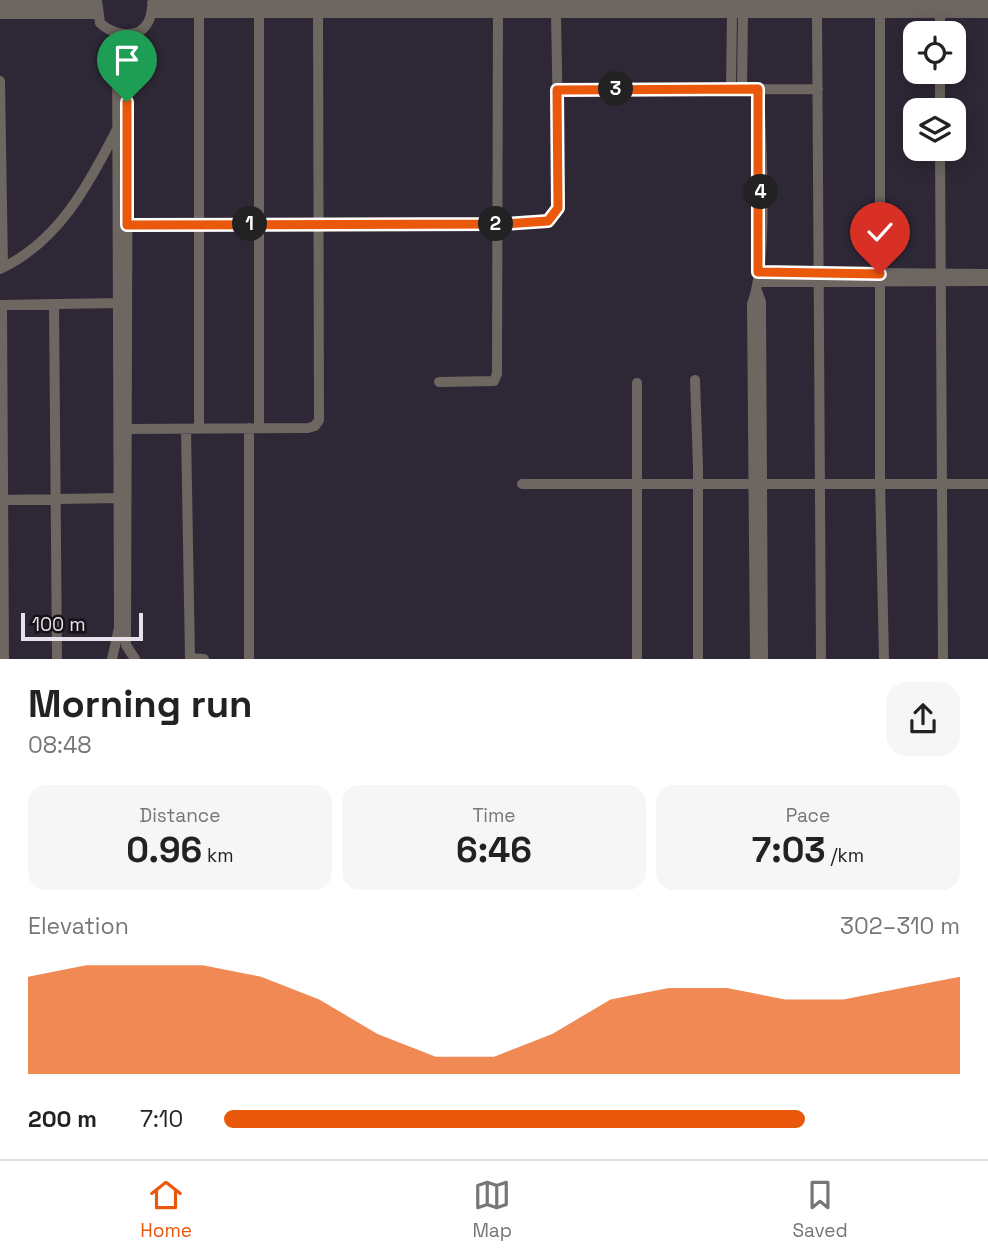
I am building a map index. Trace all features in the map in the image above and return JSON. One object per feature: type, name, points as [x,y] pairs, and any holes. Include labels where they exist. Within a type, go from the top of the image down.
[{"type":"street","points":[[151,5],[988,3]]},
{"type":"street","points":[[0,5],[97,6]]},
{"type":"street","points":[[151,5],[199,13],[259,13],[318,5]]},
{"type":"street","points":[[123,36],[147,23],[151,5]]},
{"type":"street","points":[[127,429],[308,428],[315,426],[319,420],[318,5]]},
{"type":"street","points":[[498,5],[556,13],[988,13]]},
{"type":"street","points":[[439,382],[494,382],[498,374],[498,5]]},
{"type":"street","points":[[0,14],[97,6]]},
{"type":"street","points":[[97,6],[100,23],[123,36]]},
{"type":"street","points":[[199,13],[199,429]]},
{"type":"street","points":[[249,659],[259,224],[259,13]]},
{"type":"street","points":[[127,225],[537,224],[553,217],[558,208],[556,13]]},
{"type":"street","points":[[737,89],[738,13]]},
{"type":"street","points":[[817,13],[821,659]]},
{"type":"street","points":[[880,13],[880,485],[884,659]]},
{"type":"street","points":[[940,13],[940,21]]},
{"type":"street","points":[[123,36],[127,225],[127,645],[135,659]]},
{"type":"street","points":[[113,659],[119,628],[117,128],[123,36]]},
{"type":"street","points":[[0,81],[2,268]]},
{"type":"street","points":[[758,89],[758,282],[752,304],[763,659]]},
{"type":"street","points":[[557,90],[818,89]]},
{"type":"street","points":[[2,268],[36,247],[57,227],[91,178],[126,116]]},
{"type":"street","points":[[940,161],[943,659]]},
{"type":"street","points":[[942,278],[988,274]]},
{"type":"street","points":[[758,282],[819,278],[942,278],[988,281]]},
{"type":"street","points":[[4,659],[1,305],[117,303]]},
{"type":"street","points":[[54,304],[57,659]]},
{"type":"street","points":[[695,380],[698,659]]},
{"type":"street","points":[[637,383],[637,659]]},
{"type":"street","points":[[186,429],[190,658],[204,659]]},
{"type":"street","points":[[522,484],[988,484]]},
{"type":"street","points":[[755,659],[759,486]]},
{"type":"street","points":[[2,500],[118,498]]},
{"type":"route","points":[[127,102],[127,225],[537,224],[548,221],[558,208],[557,90],[758,89],[761,238],[758,272],[880,274]]}]
